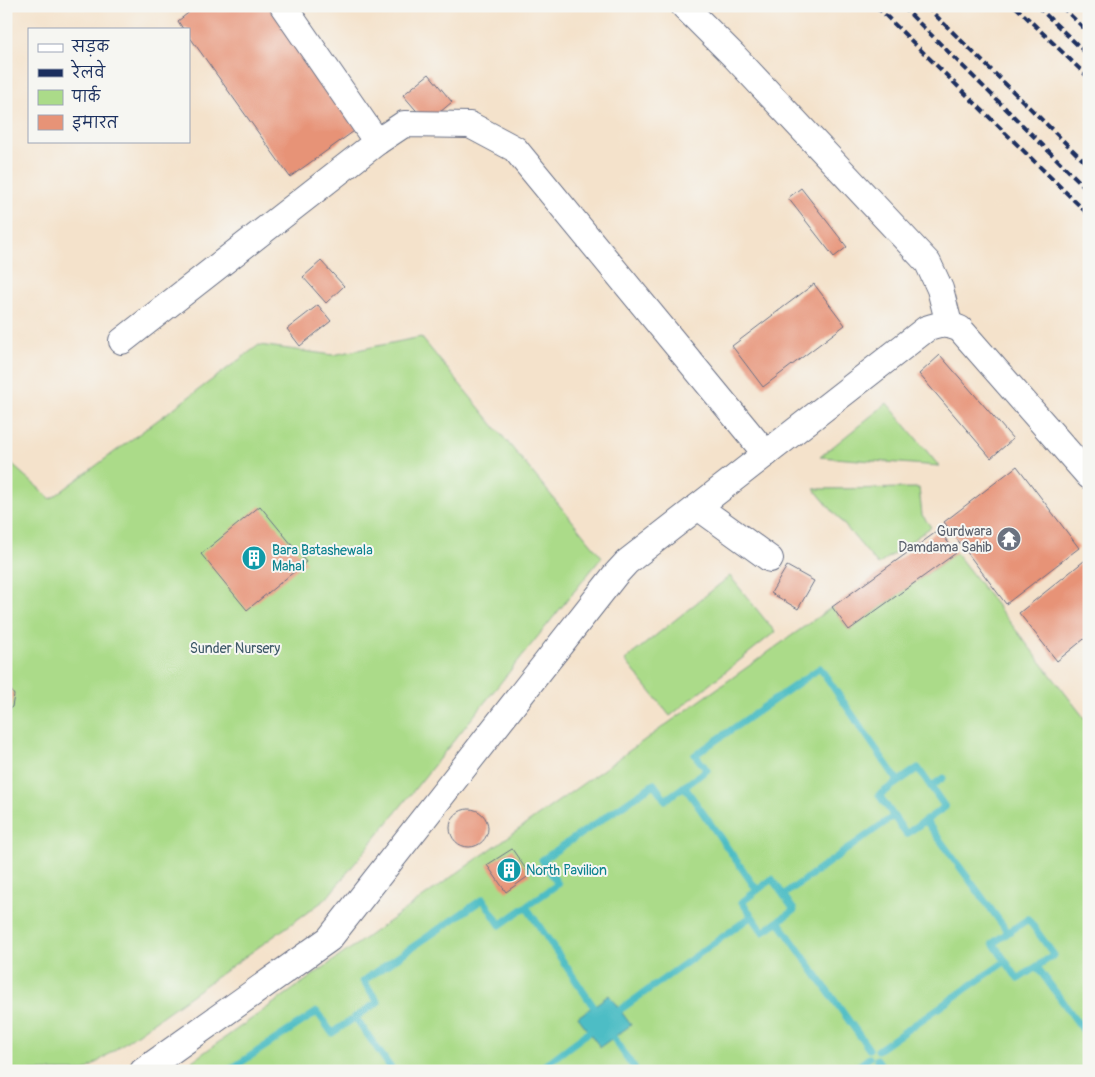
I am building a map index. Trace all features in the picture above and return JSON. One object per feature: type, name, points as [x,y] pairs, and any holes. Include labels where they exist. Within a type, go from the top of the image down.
[{"type":"lane","points":[[283,6],[377,142]]},
{"type":"lane","points":[[684,6],[734,56],[928,263],[940,289],[948,324]]},
{"type":"lane","points":[[122,341],[377,142],[404,124],[470,125],[515,149],[766,454]]},
{"type":"lane","points":[[143,1071],[329,939],[627,562],[926,329],[938,324],[948,324],[960,329],[1089,476]]},
{"type":"lane","points":[[698,507],[770,559]]},
{"type":"green space","name":"Sunder Nursery","points":[[421,337],[602,557],[326,899],[85,1071],[6,1071],[6,456],[17,469],[51,499],[259,345],[333,355]]},
{"type":"green space","points":[[887,403],[939,466],[820,457]]},
{"type":"green space","points":[[919,488],[922,515],[931,527],[878,565],[814,489]]},
{"type":"green space","points":[[956,553],[1089,724],[1089,1071],[178,1071],[832,607],[849,630]]},
{"type":"green space","points":[[730,576],[775,632],[670,716],[625,660]]},
{"type":"water","points":[[609,995],[631,1025],[600,1047],[578,1017]]},
{"type":"building","points":[[197,6],[269,6],[357,129],[290,177],[190,37],[190,28],[182,28],[178,21]]},
{"type":"building","points":[[429,74],[452,102],[427,123],[403,95]]},
{"type":"building","points":[[801,188],[847,247],[834,257],[788,198]]},
{"type":"building","points":[[321,261],[344,286],[326,303],[303,277]]},
{"type":"building","points":[[814,284],[845,325],[763,387],[732,346]]},
{"type":"building","points":[[318,305],[331,321],[300,346],[287,329]]},
{"type":"building","points":[[940,355],[1013,439],[991,458],[919,374]]},
{"type":"building","points":[[1017,466],[1079,548],[1006,604],[944,522]]},
{"type":"building","name":"Bara Batashewala Mahal","points":[[260,506],[306,562],[247,610],[201,554]]},
{"type":"building","points":[[939,530],[956,553],[849,630],[832,607]]},
{"type":"building","points":[[1089,557],[1089,635],[1057,661],[1019,613]]},
{"type":"building","points":[[787,566],[814,581],[798,609],[771,593]]},
{"type":"building","points":[[6,682],[14,695],[12,707],[6,711]]},
{"type":"building","points":[[469,809],[482,815],[488,828],[482,841],[469,847],[456,841],[450,828],[456,815]]},
{"type":"building","name":"North Pavilion","points":[[512,849],[530,875],[506,892],[487,865]]},
{"type":"waterway","points":[[228,1071],[317,1012],[332,1033],[378,1002],[363,981],[483,899],[500,925],[558,884],[542,860],[654,784],[665,800],[707,770],[695,755],[820,668],[898,781]]},
{"type":"waterway","points":[[918,768],[945,807],[906,834],[879,795],[918,768]]},
{"type":"waterway","points":[[933,785],[943,778]]},
{"type":"waterway","points":[[684,786],[757,890]]},
{"type":"waterway","points":[[786,893],[891,818]]},
{"type":"waterway","points":[[926,821],[1007,931]]},
{"type":"waterway","points":[[772,879],[794,910],[763,932],[742,902],[772,879]]},
{"type":"waterway","points":[[529,911],[593,1006]]},
{"type":"waterway","points":[[620,1010],[749,918]]},
{"type":"waterway","points":[[1028,919],[1054,955],[1018,979],[993,943],[1028,919]]},
{"type":"waterway","points":[[778,921],[869,1049]]},
{"type":"waterway","points":[[878,1050],[1006,961]]},
{"type":"waterway","points":[[1038,968],[1089,1038]]},
{"type":"waterway","points":[[355,1017],[393,1071]]},
{"type":"waterway","points":[[537,1071],[589,1032]]},
{"type":"waterway","points":[[613,1037],[636,1071]]},
{"type":"waterway","points":[[852,1071],[869,1058]]},
{"type":"waterway","points":[[877,1059],[885,1071]]},
{"type":"railway","points":[[876,6],[1089,215]]},
{"type":"railway","points":[[902,6],[1089,191]]},
{"type":"railway","points":[[926,6],[1089,166]]},
{"type":"railway","points":[[1015,6],[1089,78]]},
{"type":"railway","points":[[1037,6],[1089,56]]},
{"type":"railway","points":[[1061,6],[1089,33]]},
{"type":"place","name":"Gurdwara Damdama Sahib","points":[[1009,539]]},
{"type":"place","name":"Bara Batashewala Mahal","points":[[254,558]]},
{"type":"place","name":"North Pavilion","points":[[509,870]]}]
